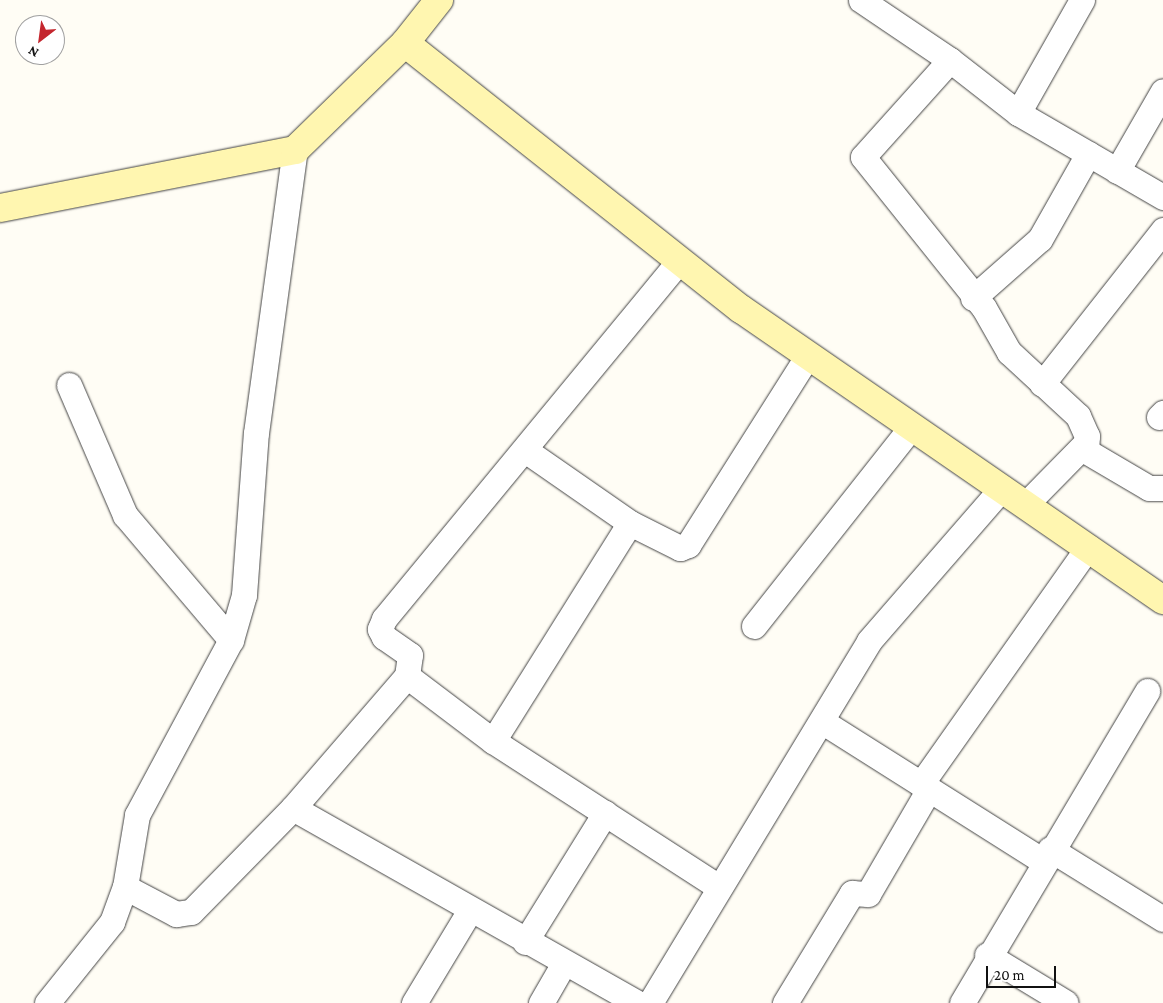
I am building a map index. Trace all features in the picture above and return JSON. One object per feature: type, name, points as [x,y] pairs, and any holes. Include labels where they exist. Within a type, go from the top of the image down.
[{"type":"street","points":[[0,208],[294,150],[405,43],[439,0]]},
{"type":"street","points":[[861,0],[950,60],[1018,113],[1163,197]]},
{"type":"street","points":[[1018,113],[1082,0]]},
{"type":"street","points":[[405,43],[680,260],[808,355],[1163,600]]},
{"type":"street","points":[[950,60],[863,157],[973,298],[1009,352],[1078,416],[1087,436],[1084,445],[1026,504]]},
{"type":"street","points":[[1117,171],[1163,91]]},
{"type":"street","points":[[47,1003],[112,922],[125,887],[137,816],[231,640],[244,595],[256,432],[294,150]]},
{"type":"street","points":[[973,298],[1052,225],[1088,154]]},
{"type":"street","points":[[1042,384],[1163,230]]},
{"type":"street","points":[[125,887],[176,914],[191,912],[293,808],[407,676],[410,655],[384,636],[380,629],[384,619],[680,260]]},
{"type":"street","points":[[525,450],[630,523],[680,548],[688,545],[808,355]]},
{"type":"street","points":[[69,385],[125,515],[231,640]]},
{"type":"street","points":[[754,626],[912,426]]},
{"type":"street","points":[[1084,445],[1086,451],[1149,488],[1163,488]]},
{"type":"street","points":[[650,1003],[717,886],[823,722],[869,641],[1002,488]]},
{"type":"street","points":[[494,741],[630,523]]},
{"type":"street","points":[[785,1003],[852,893],[868,894],[925,786],[1088,547]]},
{"type":"street","points":[[407,676],[494,741],[717,886]]},
{"type":"street","points":[[962,1003],[987,955],[1146,691]]},
{"type":"street","points":[[823,722],[925,786],[1046,855],[1163,918]]},
{"type":"street","points":[[293,808],[525,942],[637,1003]]},
{"type":"street","points":[[525,942],[605,813]]},
{"type":"street","points":[[414,1003],[470,910]]},
{"type":"street","points":[[987,955],[1066,1003]]},
{"type":"street","points":[[541,1003],[564,963]]}]
